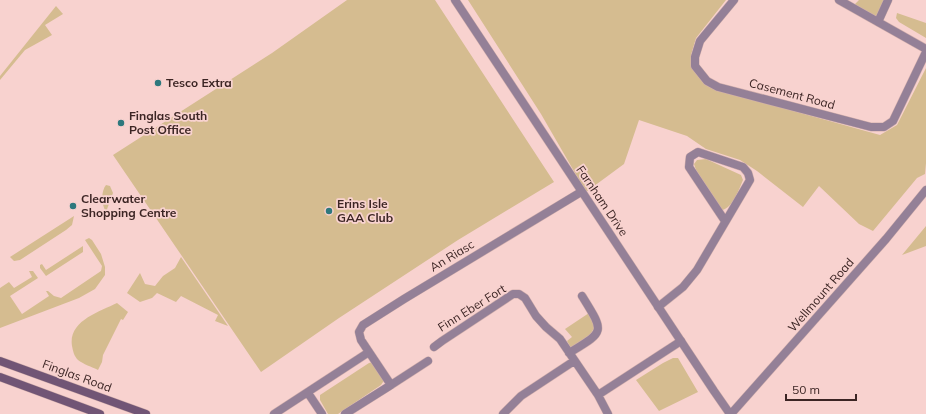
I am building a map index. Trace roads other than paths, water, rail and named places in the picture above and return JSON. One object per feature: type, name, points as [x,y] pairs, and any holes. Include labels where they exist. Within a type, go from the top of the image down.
[{"type":"main road","name":"Finglas Road","points":[[0,361],[146,414]]},
{"type":"main road","points":[[0,377],[100,414]]},
{"type":"street","name":"Farnham Drive","points":[[455,0],[581,192],[714,391],[731,414]]},
{"type":"street","name":"Casement Road","points":[[734,0],[700,41],[695,58],[696,66],[707,81],[718,87],[871,127],[884,127],[892,121],[926,51]]},
{"type":"street","points":[[839,0],[926,51]]},
{"type":"street","points":[[878,22],[888,0]]},
{"type":"street","points":[[658,307],[684,287],[697,270],[750,180],[748,172],[743,167],[698,152],[690,157],[689,167],[725,221]]},
{"type":"street","name":"Wellmount Road","points":[[731,414],[886,239],[926,190]]},
{"type":"street","name":"An Riasc","points":[[390,385],[361,340],[359,332],[363,325],[581,192]]},
{"type":"street","name":"Finn Eber Fort","points":[[434,347],[442,340],[513,294],[519,294],[525,298],[536,316],[546,327],[560,339],[568,353],[598,395],[608,414]]},
{"type":"street","points":[[568,353],[597,334],[599,326],[597,319],[582,296]]},
{"type":"street","points":[[598,395],[681,341]]},
{"type":"street","points":[[274,414],[370,352]]},
{"type":"street","points":[[345,414],[428,361]]},
{"type":"street","points":[[503,414],[521,396],[574,361]]},
{"type":"street","points":[[308,393],[322,414]]},
{"type":"place","name":"Tesco Extra","points":[[158,83]]},
{"type":"place","name":"Finglas South Post Office","points":[[121,123]]},
{"type":"place","name":"Clearwater Shopping Centre","points":[[73,206]]},
{"type":"place","name":"Erins Isle GAA Club","points":[[329,211]]}]
